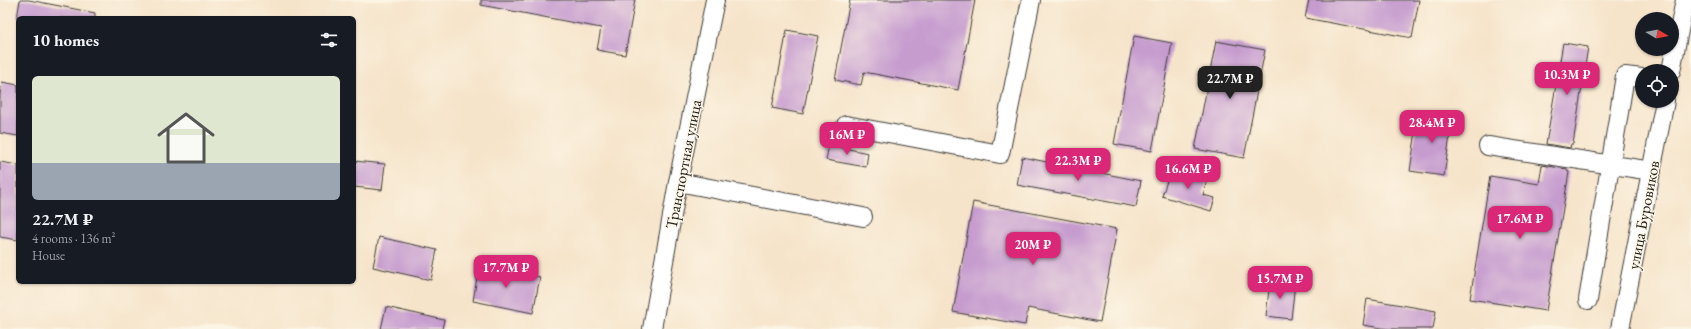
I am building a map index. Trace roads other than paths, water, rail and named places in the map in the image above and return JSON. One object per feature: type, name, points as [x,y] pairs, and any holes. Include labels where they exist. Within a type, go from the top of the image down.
[{"type":"street","name":"Транспортная улица","points":[[652,329],[678,182],[714,0]]},
{"type":"street","points":[[846,126],[1000,154],[1031,0]]},
{"type":"street","points":[[1672,64],[1685,0]]},
{"type":"street","points":[[1588,300],[1625,76],[1635,77]]},
{"type":"street","name":"улица Буровиков","points":[[1620,329],[1664,108]]},
{"type":"street","points":[[1488,146],[1611,166],[1652,171]]},
{"type":"street","points":[[678,182],[863,217]]}]
